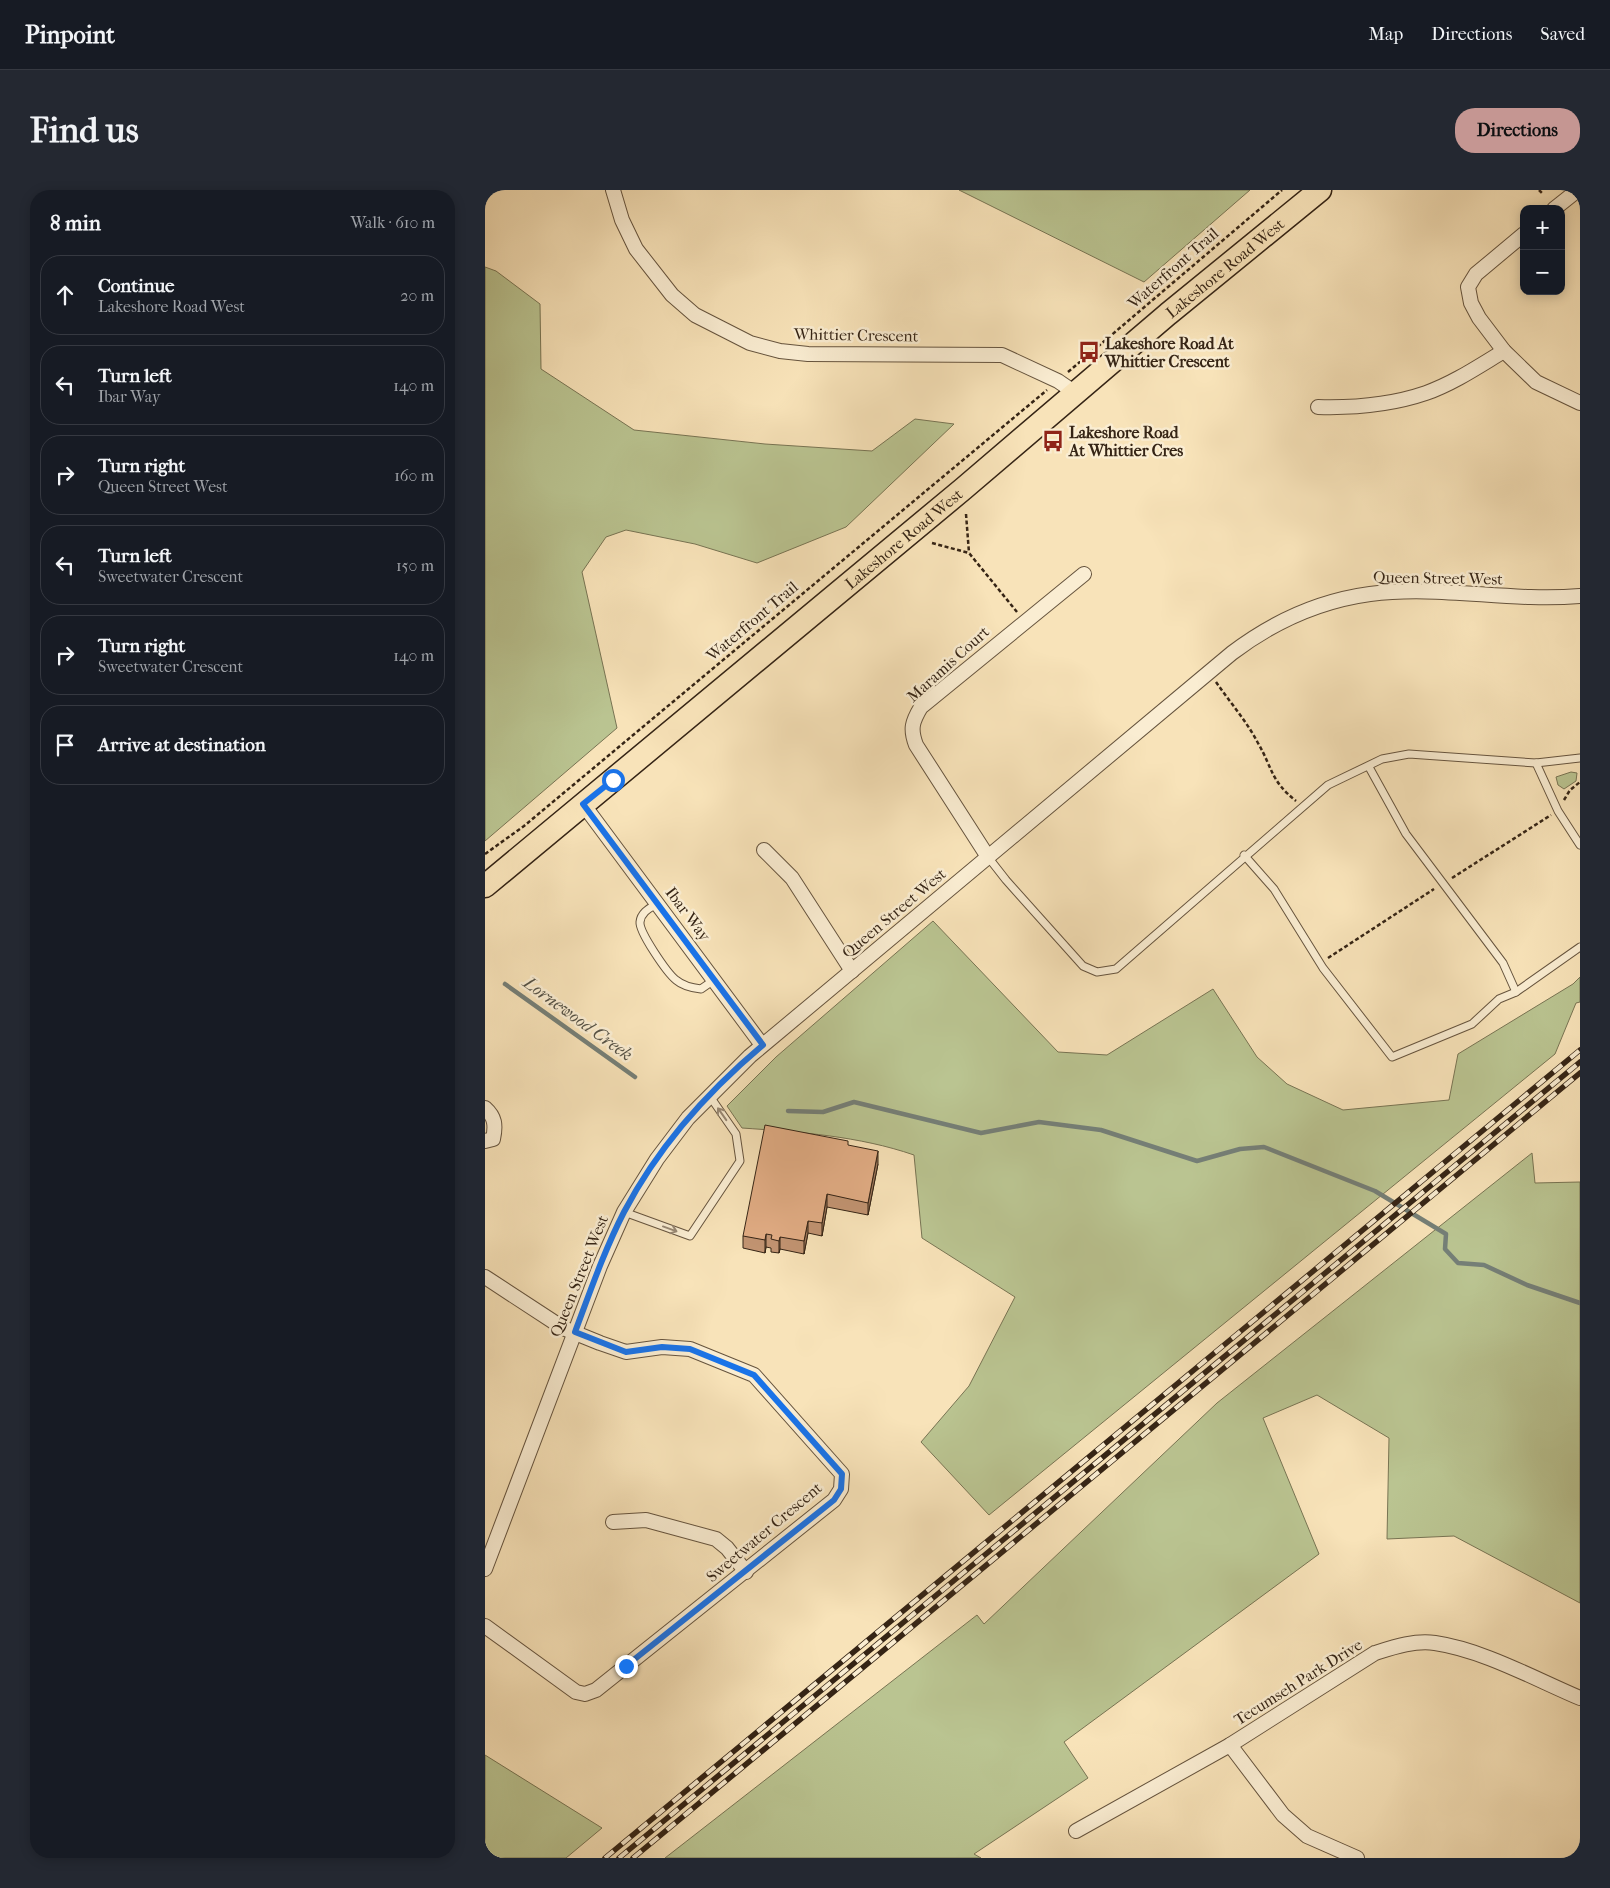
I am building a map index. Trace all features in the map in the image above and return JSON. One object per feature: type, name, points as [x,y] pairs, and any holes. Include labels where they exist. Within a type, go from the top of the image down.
[{"type":"main road","name":"Lakeshore Road West","points":[[485,886],[1077,394],[1168,314],[1320,190]]},
{"type":"street","name":"Whittier Crescent","points":[[613,190],[622,220],[637,249],[672,296],[695,315],[751,343],[780,351],[808,354],[1002,355],[1058,381],[1077,394]]},
{"type":"street","points":[[1559,205],[1578,190]]},
{"type":"street","points":[[1520,237],[1476,274],[1468,287],[1471,303],[1479,318],[1504,351],[1536,382],[1580,404]]},
{"type":"street","points":[[1318,407],[1372,405],[1425,393],[1454,380],[1504,351]]},
{"type":"street","name":"Maramis Court","points":[[988,857],[916,745],[911,731],[914,718],[921,707],[1024,621],[1084,574]]},
{"type":"street","name":"Queen Street West","points":[[485,1569],[600,1266],[624,1212],[668,1143],[709,1095],[763,1045],[1209,672],[1246,642],[1281,621],[1319,606],[1354,597],[1403,592],[1523,597],[1580,596]]},
{"type":"street","name":"Ibar Way","points":[[583,804],[763,1045]]},
{"type":"street","points":[[764,850],[792,878],[852,971]]},
{"type":"street","points":[[485,1108],[493,1115],[495,1128],[493,1139],[485,1141]]},
{"type":"street","name":"Sweetwater Crescent","points":[[485,1277],[563,1328],[626,1352],[662,1347],[690,1349],[754,1375],[838,1466],[842,1474],[841,1489],[834,1500],[596,1690],[585,1694],[571,1688],[485,1626]]},
{"type":"street","points":[[613,1522],[646,1520],[716,1539],[727,1548],[746,1572]]},
{"type":"street","name":"Tecumseh Park Drive","points":[[1076,1831],[1230,1745],[1375,1653],[1398,1646],[1434,1643],[1469,1651],[1580,1698]]},
{"type":"street","points":[[1230,1745],[1283,1815],[1307,1836],[1357,1858]]},
{"type":"lane","points":[[988,857],[1006,880],[1083,966],[1097,972],[1115,968],[1328,785],[1369,767],[1382,758],[1409,754],[1536,763],[1580,758]]},
{"type":"lane","points":[[1536,763],[1558,811],[1580,845]]},
{"type":"lane","points":[[1369,767],[1406,834],[1503,963],[1516,992]]},
{"type":"lane","points":[[1244,856],[1274,888],[1320,963],[1392,1057],[1472,1024],[1499,999],[1516,992],[1580,947]]},
{"type":"lane","points":[[657,903],[644,912],[640,922],[641,932],[675,980],[688,987],[701,989],[715,980]]},
{"type":"lane","points":[[624,1212],[690,1236],[740,1161],[735,1134],[709,1095]]},
{"type":"path","name":"Waterfront Trail","points":[[1080,363],[1282,190]]},
{"type":"path","name":"Waterfront Trail","points":[[485,854],[524,826],[1032,403]]},
{"type":"path","points":[[966,514],[969,553]]},
{"type":"path","points":[[932,542],[969,553],[1024,621]]},
{"type":"path","points":[[1209,672],[1259,744],[1267,766],[1281,789],[1303,806]]},
{"type":"path","points":[[1320,963],[1558,811],[1570,790],[1580,782]]},
{"type":"green space","points":[[959,190],[1250,190],[1144,282]]},
{"type":"green space","points":[[485,267],[496,271],[540,304],[541,369],[634,430],[765,444],[872,451],[915,419],[954,424],[846,527],[757,563],[695,544],[626,530],[606,537],[582,572],[617,728],[485,841]]},
{"type":"green space","points":[[1571,772],[1577,773],[1576,781],[1564,789],[1558,785],[1556,777]]},
{"type":"green space","points":[[933,921],[1058,1052],[1107,1055],[1213,989],[1257,1057],[1287,1084],[1343,1110],[1449,1100],[1458,1054],[1573,984],[1580,977],[1580,1002],[1576,1003],[1555,1054],[989,1515],[921,1442],[969,1386],[1015,1297],[922,1238],[914,1155],[851,1139],[807,1133],[742,1128],[727,1106],[776,1057]]},
{"type":"green space","points":[[1532,1153],[1535,1183],[1580,1182],[1580,1603],[1454,1536],[1387,1539],[1389,1438],[1317,1395],[1263,1418],[1319,1554],[1064,1742],[1088,1778],[974,1854],[981,1858],[665,1858],[977,1615],[984,1624],[1217,1403]]},
{"type":"green space","points":[[485,1755],[602,1828],[566,1858],[485,1858]]},
{"type":"building","points":[[765,1125],[848,1141],[848,1145],[878,1151],[868,1203],[827,1194],[822,1223],[808,1221],[804,1241],[780,1237],[779,1241],[771,1239],[772,1235],[766,1234],[765,1240],[743,1236]]},
{"type":"waterway","name":"Lornewood Creek","points":[[505,984],[635,1077]]},
{"type":"waterway","name":"Lornewood Creek","points":[[788,1111],[823,1112],[854,1102],[981,1133],[1039,1122],[1101,1130],[1197,1161],[1240,1149],[1264,1147],[1375,1191],[1446,1234],[1445,1249],[1458,1263],[1484,1265],[1527,1285],[1580,1303]]},
{"type":"railway","points":[[605,1858],[1580,1050]]},
{"type":"railway","points":[[619,1858],[1580,1062]]},
{"type":"railway","points":[[633,1858],[1580,1073]]},
{"type":"place","name":"Lakeshore Road At Whittier Crescent","points":[[1089,352]]},
{"type":"place","name":"Lakeshore Road At Whittier Cres","points":[[1053,441]]},
{"type":"route","points":[[613,780],[583,804],[763,1045],[722,1082],[688,1118],[647,1174],[624,1212],[600,1266],[575,1332],[626,1352],[662,1347],[690,1349],[754,1375],[838,1466],[842,1474],[841,1489],[834,1500],[626,1666]]}]
